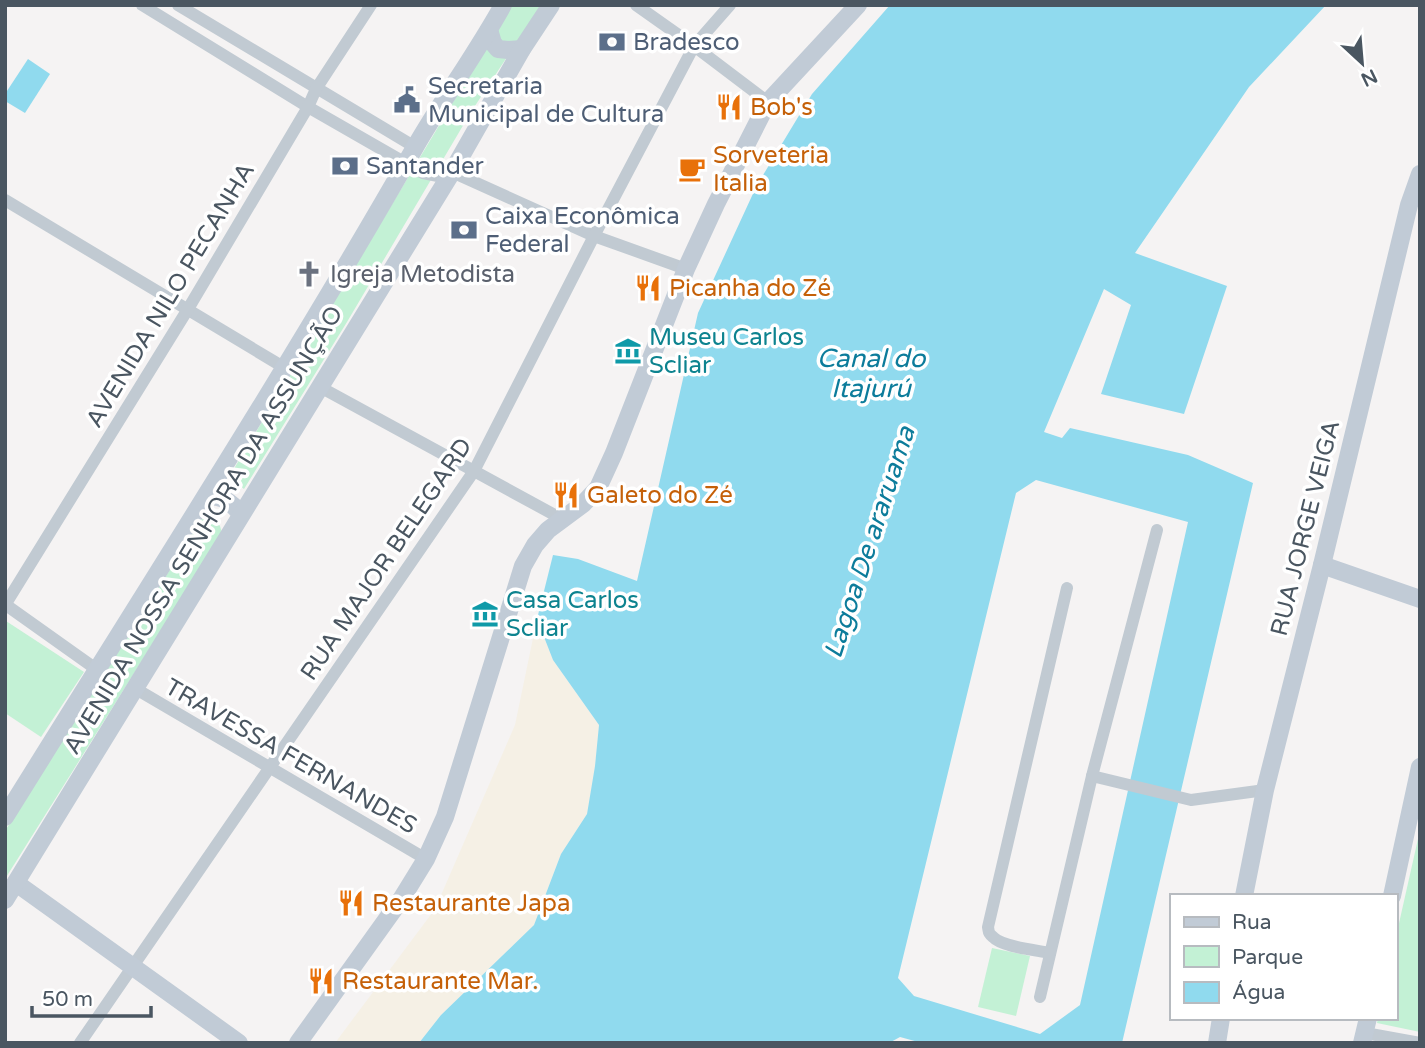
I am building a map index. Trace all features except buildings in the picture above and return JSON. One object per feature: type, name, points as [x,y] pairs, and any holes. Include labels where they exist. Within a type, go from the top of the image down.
[{"type":"main road","name":"AVENIDA NOSSA SENHORA DA ASSUNÇÃO","points":[[5,817],[285,368],[415,147],[503,5]]},
{"type":"main road","name":"AVENIDA NOSSA SENHORA DA ASSUNÇÃO","points":[[5,900],[136,690],[551,5]]},
{"type":"main road","points":[[298,1043],[402,898],[426,859],[450,804],[523,566],[535,545],[598,488],[686,269],[768,102],[858,5]]},
{"type":"main road","points":[[489,30],[498,49],[522,49]]},
{"type":"main road","name":"RUA JORGE VEIGA","points":[[1244,894],[1265,790],[1409,205],[1420,174]]},
{"type":"main road","points":[[206,496],[218,496],[226,500],[241,514]]},
{"type":"main road","points":[[1322,565],[1420,599]]},
{"type":"main road","points":[[1392,894],[1420,767]]},
{"type":"main road","points":[[16,883],[239,1043]]},
{"type":"main road","points":[[1217,1043],[1221,1020]]},
{"type":"street","points":[[142,5],[308,107],[423,173],[438,176],[452,172],[594,236],[686,269]]},
{"type":"street","points":[[178,5],[415,147]]},
{"type":"street","name":"AVENIDA NILO PECANHA","points":[[5,605],[188,309],[308,107],[316,89],[371,5]]},
{"type":"street","points":[[636,5],[768,102]]},
{"type":"street","name":"RUA MAJOR BELEGARD","points":[[80,1043],[474,471],[694,46],[730,5]]},
{"type":"street","points":[[5,200],[285,368]]},
{"type":"street","points":[[320,387],[562,519]]},
{"type":"street","points":[[1040,997],[1092,776],[1157,530]]},
{"type":"street","points":[[1050,953],[995,940],[989,934],[988,927],[1068,588]]},
{"type":"street","points":[[5,605],[96,670]]},
{"type":"street","name":"TRAVESSA FERNANDES","points":[[136,690],[426,859]]},
{"type":"street","points":[[1092,776],[1191,800],[1265,790]]},
{"type":"street","points":[[1365,1031],[1420,1043]]},
{"type":"green space","points":[[511,5],[541,5],[471,112],[244,489],[229,477]]},
{"type":"green space","points":[[202,519],[215,520],[222,533],[5,879],[5,831]]},
{"type":"green space","points":[[6,621],[84,672],[41,737],[5,713]]},
{"type":"green space","points":[[1420,830],[1420,1032],[1377,1023],[1378,1020],[1397,1020],[1397,932]]},
{"type":"green space","points":[[992,948],[1030,956],[1016,1016],[978,1007]]},
{"type":"sand","points":[[537,619],[553,660],[599,725],[587,814],[561,854],[534,925],[441,1015],[419,1043],[335,1043],[435,909],[515,725]]},
{"type":"water","name":"Canal do Itajurú","points":[[890,5],[1326,5],[1249,87],[1135,253],[1227,286],[1184,414],[1101,394],[1131,305],[1104,289],[1044,432],[1062,438],[1070,428],[1188,455],[1253,483],[1122,1043],[922,1043],[900,1037],[889,1043],[419,1043],[441,1015],[534,925],[561,854],[587,814],[599,725],[553,660],[537,619],[553,555],[578,559],[637,581],[698,313],[757,185],[812,94]],"holes":[[[1036,480],[1188,522],[1080,1005],[1040,1034],[914,996],[898,978],[1016,493]]]},
{"type":"water","points":[[28,59],[50,74],[25,113],[5,101],[5,94]]},
{"type":"place","name":"Bradesco","points":[[612,42]]},
{"type":"place","name":"Secretaria Municipal de Cultura","points":[[407,100]]},
{"type":"place","name":"Bob's","points":[[729,107]]},
{"type":"place","name":"Santander","points":[[345,166]]},
{"type":"place","name":"Sorveteria Italia","points":[[692,169]]},
{"type":"place","name":"Caixa Econômica Federal","points":[[464,230]]},
{"type":"place","name":"Igreja Metodista","points":[[309,274]]},
{"type":"place","name":"Picanha do Zé","points":[[648,288]]},
{"type":"place","name":"Museu Carlos Scliar","points":[[628,351]]},
{"type":"place","name":"Galeto do Zé","points":[[566,495]]},
{"type":"place","name":"Casa Carlos Scliar","points":[[485,614]]},
{"type":"place","name":"Restaurante Japa","points":[[351,903]]},
{"type":"place","name":"Restaurante Mar.","points":[[321,981]]},
{"type":"water label","name":"Lagoa De araruama","points":[[869,542]]}]
